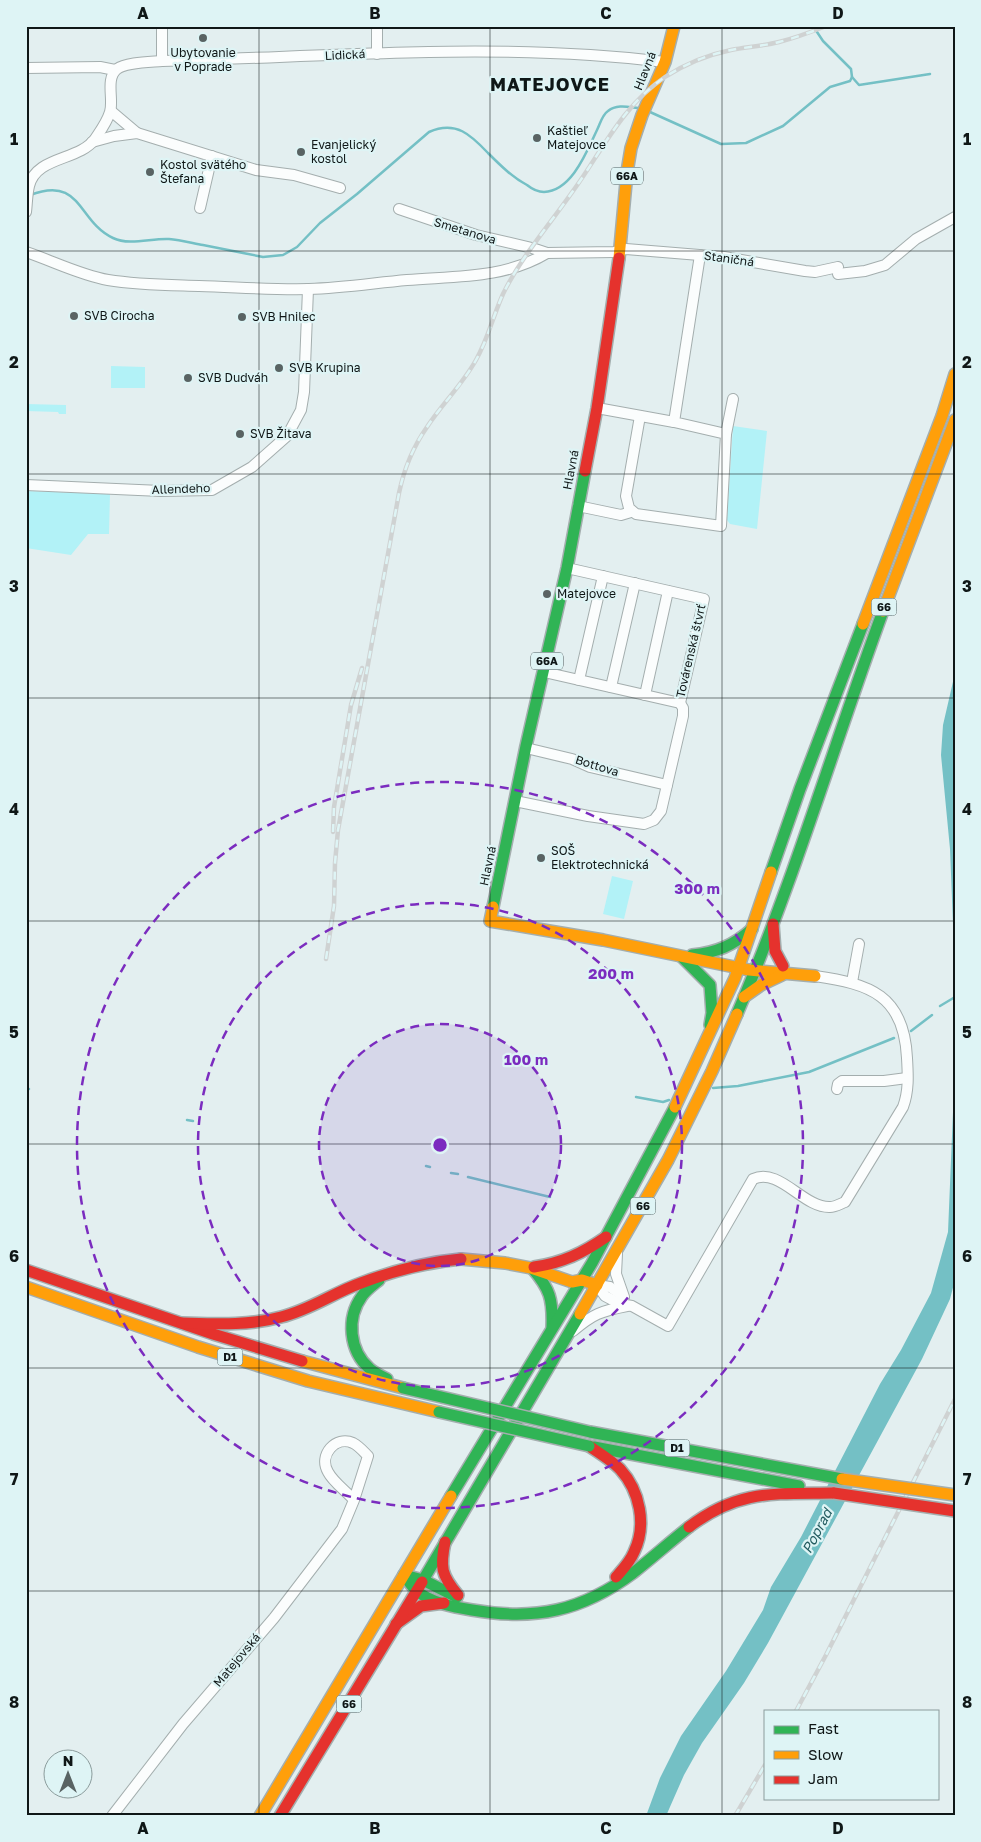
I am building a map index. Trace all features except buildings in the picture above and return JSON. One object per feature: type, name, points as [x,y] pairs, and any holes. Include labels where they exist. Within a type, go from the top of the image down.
[{"type":"main road","name":"Hlavná","points":[[674,26],[665,62],[642,115],[631,148],[597,408],[567,568],[526,748],[490,921],[610,941],[681,956]]},
{"type":"main road","name":"66","points":[[260,1816],[552,1327],[576,1273],[606,1237],[685,1088],[710,1036],[740,963],[800,789],[910,502],[942,416],[955,374]]},
{"type":"main road","name":"66","points":[[280,1816],[417,1591],[646,1202],[706,1084],[744,998],[773,921],[819,796],[886,601],[955,420]]},
{"type":"main road","points":[[773,921],[775,951],[783,971]]},
{"type":"main road","points":[[681,956],[724,950],[738,942],[753,928]]},
{"type":"main road","points":[[704,954],[755,966],[815,976]]},
{"type":"main road","points":[[681,956],[740,963]]},
{"type":"main road","points":[[681,956],[710,985],[712,1013],[710,1036]]},
{"type":"main road","points":[[744,998],[783,971]]},
{"type":"main road","points":[[531,1268],[555,1264],[579,1256],[606,1237]]},
{"type":"main road","points":[[182,1323],[243,1324],[278,1318],[306,1310],[360,1283],[425,1264],[468,1259],[483,1260],[531,1268],[572,1282],[576,1273]]},
{"type":"main road","points":[[555,1264],[597,1285]]},
{"type":"main road","points":[[531,1268],[544,1282],[551,1294],[553,1309],[552,1327]]},
{"type":"main road","name":"D1","points":[[26,1270],[182,1323],[309,1363],[402,1388],[590,1432],[838,1478],[955,1495]]},
{"type":"main road","points":[[381,1278],[367,1290],[356,1306],[351,1326],[352,1336],[358,1354],[367,1366],[402,1388]]},
{"type":"main road","name":"D1","points":[[26,1287],[198,1347],[308,1381],[588,1446],[834,1493],[955,1512]]},
{"type":"main road","points":[[404,1575],[423,1580],[481,1606],[536,1609],[560,1605],[592,1593],[615,1579],[629,1562],[638,1543],[641,1522],[639,1502],[631,1484],[620,1468],[588,1446]]},
{"type":"main road","points":[[404,1575],[417,1591],[444,1603],[476,1611],[539,1614],[562,1610],[596,1598],[620,1583],[689,1527],[710,1512],[733,1501],[754,1495],[834,1493]]},
{"type":"main road","points":[[445,1542],[441,1564],[443,1577],[462,1599]]},
{"type":"main road","points":[[396,1624],[422,1606],[444,1603]]},
{"type":"street","points":[[162,26],[162,61]]},
{"type":"street","points":[[377,26],[377,54]]},
{"type":"street","name":"Lidická","points":[[26,68],[100,67],[115,70],[123,66],[162,61],[450,51],[606,55],[665,62]]},
{"type":"street","points":[[26,211],[29,185],[34,173],[81,150],[92,142],[106,123],[111,110],[111,81],[115,70]]},
{"type":"street","points":[[111,110],[137,133],[256,170],[294,175],[340,188]]},
{"type":"street","points":[[92,142],[114,136],[137,133]]},
{"type":"street","points":[[200,208],[212,156]]},
{"type":"street","name":"Smetanova","points":[[399,209],[476,235],[532,248],[546,254]]},
{"type":"street","name":"Staničná","points":[[546,254],[626,249],[724,257],[815,272],[838,270],[865,271],[885,265],[916,239],[955,217]]},
{"type":"street","points":[[26,252],[90,276],[127,283],[308,289],[487,275],[519,267],[533,262],[546,254]]},
{"type":"street","points":[[674,422],[700,255]]},
{"type":"street","name":"Allendeho","points":[[26,485],[161,491],[212,490],[252,467],[287,436],[301,410],[304,392],[308,289]]},
{"type":"street","points":[[578,506],[621,515],[631,512],[721,526],[726,434],[733,399]]},
{"type":"street","points":[[597,408],[726,434]]},
{"type":"street","points":[[631,512],[627,505],[626,496],[640,416]]},
{"type":"street","name":"Továrenská štvrť","points":[[544,672],[680,703],[704,599],[567,568]]},
{"type":"street","points":[[579,680],[603,576]]},
{"type":"street","points":[[612,687],[635,583]]},
{"type":"street","points":[[645,695],[668,591]]},
{"type":"street","points":[[515,801],[588,816],[644,824],[649,823],[659,816],[683,716],[683,708],[680,703]]},
{"type":"street","name":"Bottova","points":[[526,748],[667,785]]},
{"type":"street","points":[[852,982],[860,944]]},
{"type":"street","points":[[597,1285],[605,1296],[620,1304],[632,1306],[668,1326],[753,1179],[760,1176],[770,1177],[818,1205],[832,1207],[845,1202],[903,1107],[908,1095],[907,1048],[897,1013],[884,998],[852,982],[815,976]]},
{"type":"street","points":[[836,1089],[842,1081],[884,1082],[907,1078]]},
{"type":"street","points":[[617,1251],[616,1274],[624,1296]]},
{"type":"street","points":[[597,1285],[610,1287],[624,1296],[632,1306]]},
{"type":"street","points":[[567,1336],[595,1314],[605,1310],[632,1306]]},
{"type":"street","name":"Matejovská","points":[[112,1816],[183,1724],[279,1610],[342,1528],[354,1500],[368,1456],[353,1443],[335,1444],[328,1450],[324,1460],[327,1471],[354,1500]]},
{"type":"shaded area","points":[[111,366],[145,367],[145,388],[111,388]]},
{"type":"shaded area","points":[[26,404],[66,405],[66,414],[26,411]]},
{"type":"shaded area","points":[[733,426],[767,431],[757,529],[730,524],[727,520]]},
{"type":"shaded area","points":[[26,491],[110,494],[109,534],[88,534],[71,555],[26,548]]},
{"type":"shaded area","points":[[612,876],[633,881],[624,919],[603,914]]},
{"type":"water","points":[[955,673],[955,974],[950,849],[941,755],[943,725]]},
{"type":"water","points":[[955,980],[955,1064],[953,1016]]},
{"type":"water","name":"Poprad","points":[[955,1064],[955,1280],[950,1299],[922,1359],[768,1643],[744,1683],[702,1743],[684,1775],[666,1816],[646,1816],[660,1778],[681,1736],[726,1671],[763,1610],[771,1587],[801,1537],[880,1384],[901,1350],[931,1293],[948,1232]]},
{"type":"waterway","points":[[650,112],[721,144],[746,143],[783,126],[830,87],[850,81],[852,77],[851,69],[823,41],[813,26]]},
{"type":"waterway","points":[[852,77],[859,85],[930,74]]},
{"type":"waterway","points":[[30,195],[47,190],[60,191],[70,195],[101,230],[120,240],[133,242],[169,239],[263,257],[283,255],[297,247],[320,223],[429,132],[447,128],[462,131],[475,140],[516,178],[533,189],[544,192],[554,190],[563,185],[570,177],[583,159],[606,113],[611,109],[619,107],[638,108]]},
{"type":"waterway","points":[[940,1006],[955,997]]},
{"type":"waterway","points":[[911,1031],[932,1015]]},
{"type":"waterway","points":[[713,1088],[738,1086],[809,1072],[894,1038]]},
{"type":"waterway","points":[[636,1097],[663,1102],[669,1100]]},
{"type":"waterway","points":[[187,1120],[193,1121]]},
{"type":"waterway","points":[[426,1166],[430,1167]]},
{"type":"waterway","points":[[451,1173],[458,1174]]},
{"type":"waterway","points":[[468,1177],[550,1197]]},
{"type":"railway","points":[[326,959],[334,906],[338,830],[399,493],[406,467],[417,442],[465,378],[476,360],[503,294],[518,267],[614,130],[637,101],[665,77],[680,68],[713,54],[767,45],[803,35],[826,26]]},
{"type":"railway","points":[[333,832],[334,807],[351,705],[362,668]]},
{"type":"railway","points":[[797,1710],[955,1399]]},
{"type":"railway","points":[[735,1816],[764,1767]]},
{"type":"traffic: fast","points":[[493,907],[526,746],[567,568],[585,471]]},
{"type":"traffic: fast","points":[[737,1014],[777,915],[883,611]]},
{"type":"traffic: fast","points":[[771,872],[800,789],[863,624]]},
{"type":"traffic: fast","points":[[692,955],[724,947],[738,940],[752,929]]},
{"type":"traffic: fast","points":[[682,957],[710,985],[712,1013],[710,1025]]},
{"type":"traffic: fast","points":[[451,1496],[592,1263],[675,1107]]},
{"type":"traffic: fast","points":[[532,1268],[547,1289],[552,1309],[552,1327]]},
{"type":"traffic: fast","points":[[379,1280],[362,1296],[357,1305],[352,1324],[352,1334],[354,1344],[363,1362],[387,1379]]},
{"type":"traffic: fast","points":[[422,1582],[580,1314]]},
{"type":"traffic: fast","points":[[403,1388],[590,1432],[842,1479]]},
{"type":"traffic: fast","points":[[439,1412],[589,1446]]},
{"type":"traffic: fast","points":[[594,1447],[799,1486]]},
{"type":"traffic: fast","points":[[404,1575],[413,1587],[422,1594],[450,1606],[495,1613],[517,1614],[557,1610],[576,1604],[614,1586],[633,1573],[689,1527]]},
{"type":"traffic: fast","points":[[404,1575],[423,1580],[457,1597]]},
{"type":"traffic: slow","points":[[619,258],[631,148],[642,115],[665,62],[674,26]]},
{"type":"traffic: slow","points":[[863,624],[942,416],[955,374]]},
{"type":"traffic: slow","points":[[883,611],[955,420]]},
{"type":"traffic: slow","points":[[675,1107],[735,978],[771,872]]},
{"type":"traffic: slow","points":[[493,907],[490,921],[603,940],[749,970],[815,976]]},
{"type":"traffic: slow","points":[[744,997],[761,985],[782,975]]},
{"type":"traffic: slow","points":[[580,1314],[668,1160],[712,1071],[737,1014]]},
{"type":"traffic: slow","points":[[461,1259],[505,1263],[531,1268],[572,1282],[582,1280],[597,1285]]},
{"type":"traffic: slow","points":[[26,1287],[198,1347],[308,1381],[439,1412]]},
{"type":"traffic: slow","points":[[302,1361],[403,1388]]},
{"type":"traffic: slow","points":[[842,1479],[955,1495]]},
{"type":"traffic: slow","points":[[260,1816],[451,1496]]},
{"type":"traffic: jam","points":[[585,471],[597,408],[619,258]]},
{"type":"traffic: jam","points":[[773,924],[775,951],[783,966]]},
{"type":"traffic: jam","points":[[534,1267],[554,1263],[572,1256],[606,1237]]},
{"type":"traffic: jam","points":[[182,1323],[232,1324],[269,1320],[292,1314],[351,1287],[385,1275],[423,1265],[461,1259]]},
{"type":"traffic: jam","points":[[26,1270],[213,1334],[302,1361]]},
{"type":"traffic: jam","points":[[589,1446],[620,1469],[637,1498],[641,1520],[638,1542],[630,1559],[616,1577]]},
{"type":"traffic: jam","points":[[689,1527],[724,1506],[758,1496],[793,1493],[834,1493]]},
{"type":"traffic: jam","points":[[834,1493],[955,1511]]},
{"type":"traffic: jam","points":[[445,1542],[443,1570],[448,1582],[458,1595]]},
{"type":"traffic: jam","points":[[280,1816],[422,1582]]},
{"type":"traffic: jam","points":[[396,1624],[421,1606],[444,1603]]},
{"type":"place","name":"Ubytovanie v Poprade","points":[[203,38]]},
{"type":"place","name":"Kaštieľ Matejovce","points":[[537,138]]},
{"type":"place","name":"Evanjelický kostol","points":[[301,152]]},
{"type":"place","name":"Kostol svätého Štefana","points":[[150,172]]},
{"type":"place","name":"SVB Cirocha","points":[[74,316]]},
{"type":"place","name":"SVB Hnilec","points":[[242,317]]},
{"type":"place","name":"SVB Krupina","points":[[279,368]]},
{"type":"place","name":"SVB Dudváh","points":[[188,378]]},
{"type":"place","name":"SVB Žitava","points":[[240,434]]},
{"type":"place","name":"Matejovce","points":[[547,594]]},
{"type":"place","name":"SOŠ Elektrotechnická","points":[[541,858]]},
{"type":"district","name":"MATEJOVCE","points":[[550,85]]}]
